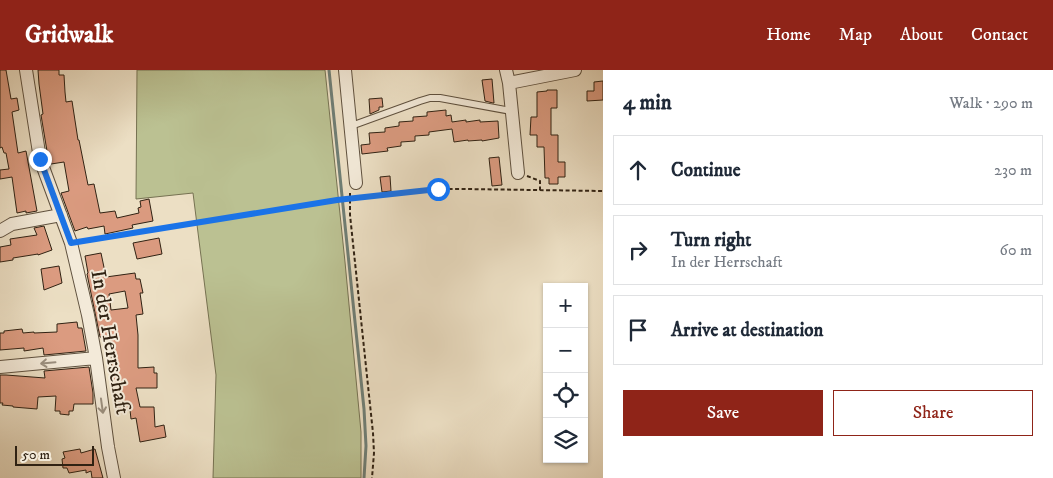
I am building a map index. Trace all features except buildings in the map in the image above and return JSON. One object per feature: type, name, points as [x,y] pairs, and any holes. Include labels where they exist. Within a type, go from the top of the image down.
[{"type":"street","name":"In der Herrschaft","points":[[26,70],[40,159],[71,243],[88,315],[114,478]]},
{"type":"street","points":[[345,70],[356,183]]},
{"type":"street","points":[[518,173],[508,76],[575,70]]},
{"type":"street","points":[[0,231],[12,224],[61,215]]},
{"type":"street","points":[[0,367],[96,358]]},
{"type":"lane","points":[[351,126],[430,98],[440,98],[511,111]]},
{"type":"path","points":[[518,173],[540,181],[540,190]]},
{"type":"path","points":[[71,243],[337,200],[438,189],[603,191]]},
{"type":"path","points":[[350,199],[350,215],[373,433],[372,478]]},
{"type":"green space","points":[[137,70],[325,70],[361,432],[361,478],[213,478],[216,375],[193,193],[136,199]]},
{"type":"waterway","points":[[329,70],[364,409],[366,446],[364,478]]},
{"type":"route","points":[[40,159],[71,243],[337,200],[438,189]]}]
